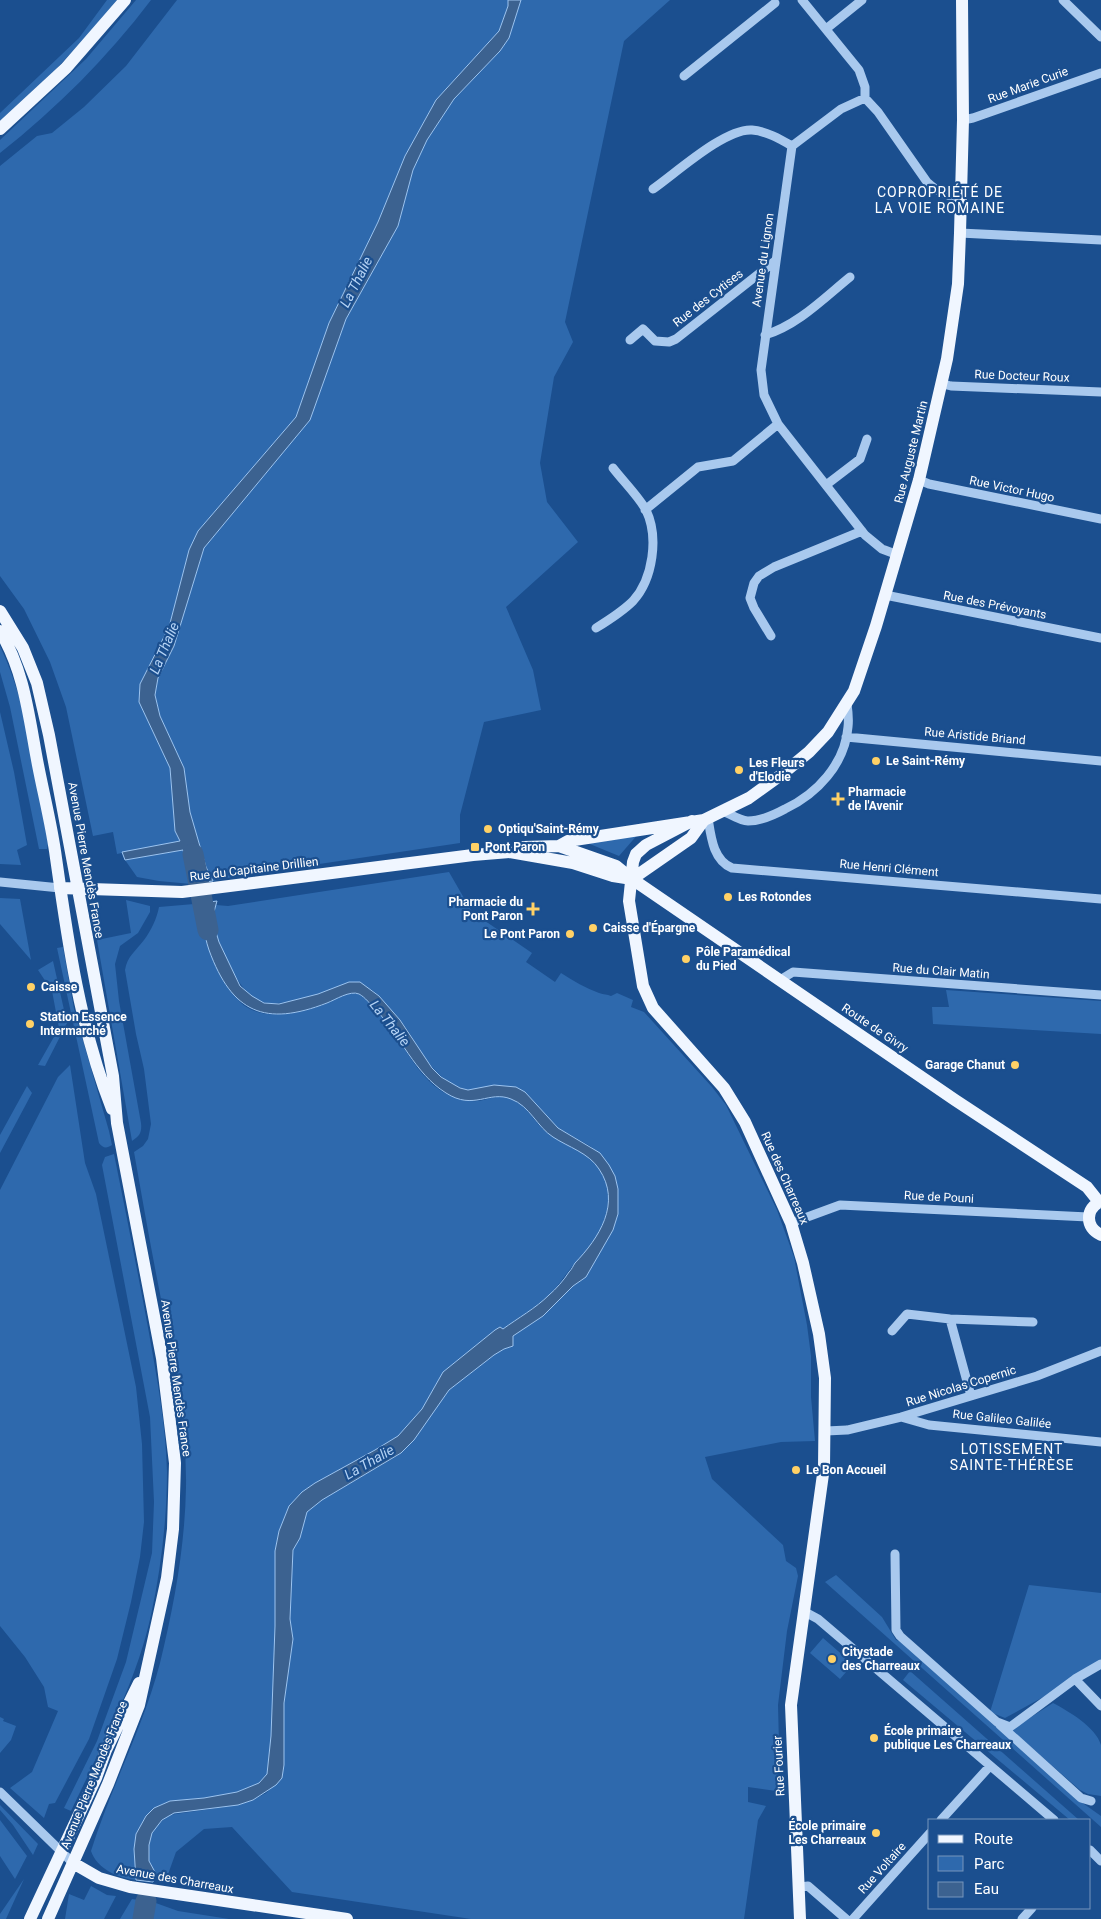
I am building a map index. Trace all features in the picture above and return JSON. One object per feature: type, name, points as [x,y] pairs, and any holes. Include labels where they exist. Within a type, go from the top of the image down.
[{"type":"main road","points":[[0,129],[66,68],[125,0]]},
{"type":"main road","name":"Rue Auguste Martin","points":[[847,704],[861,673],[898,555],[920,480],[943,384],[955,303],[960,233],[963,120],[962,0]]},
{"type":"main road","name":"Avenue Pierre Mendès France","points":[[0,611],[23,648],[37,684],[54,756],[112,1076],[117,1123],[162,1358],[175,1463],[173,1529],[167,1578],[158,1628],[146,1667],[139,1705],[108,1784],[48,1919]]},
{"type":"main road","name":"Avenue Pierre Mendès France","points":[[0,631],[10,647],[16,663],[28,709],[56,856],[64,924],[80,1008],[101,1081],[117,1123]]},
{"type":"main road","points":[[510,852],[524,847],[559,846],[568,841],[702,820],[755,794],[781,775],[828,732],[847,704]]},
{"type":"main road","points":[[510,852],[573,863],[613,876],[632,879],[691,838],[702,820]]},
{"type":"main road","name":"Rue des Charreaux","points":[[702,820],[646,845],[636,854],[633,862],[629,901],[643,986],[649,1001],[658,1015],[728,1095],[745,1122],[791,1223],[803,1263],[819,1334],[825,1378],[826,1431],[824,1468],[805,1612]]},
{"type":"main road","name":"Route de Givry","points":[[559,846],[616,866],[632,879],[955,1100],[1087,1187],[1100,1202]]},
{"type":"main road","name":"Rue du Capitaine Drillien","points":[[60,888],[182,892],[473,855],[510,852]]},
{"type":"main road","points":[[1100,1202],[1092,1208],[1088,1217],[1092,1229],[1101,1235]]},
{"type":"main road","name":"Rue Fourier","points":[[800,1919],[791,1705],[805,1612]]},
{"type":"main road","name":"Avenue Pierre Mendès France","points":[[30,1919],[96,1778],[106,1750],[146,1667]]},
{"type":"main road","name":"Avenue des Charreaux","points":[[73,1863],[100,1878],[130,1888],[347,1919]]},
{"type":"street","points":[[802,0],[859,70],[865,87],[865,98],[878,112],[927,182],[943,194],[961,198]]},
{"type":"street","points":[[826,29],[862,0]]},
{"type":"street","points":[[1064,0],[1101,37]]},
{"type":"street","points":[[684,76],[776,1]]},
{"type":"street","name":"Rue Marie Curie","points":[[963,120],[977,117],[1101,73]]},
{"type":"street","points":[[653,189],[729,134],[752,130],[780,139],[792,146],[840,109],[865,98]]},
{"type":"street","name":"Avenue du Lignon","points":[[792,146],[761,370],[764,395],[778,424],[872,543],[898,555]]},
{"type":"street","points":[[960,233],[1101,240]]},
{"type":"street","name":"Rue des Cytises","points":[[630,340],[643,329],[655,341],[669,342],[676,339],[775,261]]},
{"type":"street","points":[[766,335],[782,330],[794,322],[850,277]]},
{"type":"street","name":"Rue Docteur Roux","points":[[943,384],[951,386],[1101,392]]},
{"type":"street","points":[[646,510],[698,467],[733,460],[778,424]]},
{"type":"street","points":[[826,485],[860,459],[867,439]]},
{"type":"street","points":[[596,628],[617,615],[634,600],[646,579],[653,541],[646,510],[613,468]]},
{"type":"street","name":"Rue Victor Hugo","points":[[920,480],[929,484],[1101,520]]},
{"type":"street","points":[[771,636],[750,598],[754,584],[759,576],[774,567],[862,531]]},
{"type":"street","name":"Rue des Prévoyants","points":[[885,595],[1101,638]]},
{"type":"street","name":"Rue Auguste Martin","points":[[723,810],[746,821],[764,818],[797,804],[822,784],[838,759],[846,737],[849,726],[847,704]]},
{"type":"street","name":"Rue Aristide Briand","points":[[846,737],[1101,761]]},
{"type":"street","name":"Rue Henri Clément","points":[[702,820],[717,854],[725,865],[732,868],[1101,899]]},
{"type":"street","name":"Rue du Capitaine Drillien","points":[[0,882],[60,888]]},
{"type":"street","name":"Rue du Clair Matin","points":[[780,980],[793,972],[1101,995]]},
{"type":"street","name":"Rue de Pouni","points":[[791,1223],[840,1205],[1088,1217]]},
{"type":"street","points":[[892,1331],[907,1314],[950,1319],[1033,1322]]},
{"type":"street","points":[[950,1319],[970,1396]]},
{"type":"street","name":"Rue Nicolas Copernic","points":[[826,1431],[847,1430],[901,1417],[1037,1376],[1101,1351]]},
{"type":"street","name":"Rue Galileo Galilée","points":[[901,1417],[929,1425],[1101,1442]]},
{"type":"street","points":[[895,1554],[896,1630],[900,1636],[1081,1798],[1091,1801]]},
{"type":"street","points":[[805,1612],[818,1618],[1053,1819]]},
{"type":"street","points":[[997,1722],[1010,1727],[1075,1679],[1101,1664]]},
{"type":"street","points":[[1075,1679],[1101,1706]]},
{"type":"street","points":[[942,1819],[990,1766]]},
{"type":"street","name":"Avenue des Charreaux","points":[[0,1792],[73,1863]]},
{"type":"street","name":"Rue Voltaire","points":[[853,1919],[928,1835]]},
{"type":"street","points":[[1091,1851],[1101,1861]]},
{"type":"street","points":[[800,1887],[808,1886],[846,1919]]},
{"type":"street","points":[[1022,1919],[1031,1909]]},
{"type":"green space","points":[[107,0],[117,0],[56,69],[0,121],[0,113],[79,38]]},
{"type":"green space","points":[[136,0],[151,0],[99,62],[61,100],[0,153],[0,140],[86,59]]},
{"type":"green space","points":[[177,0],[508,0],[508,6],[499,31],[436,100],[405,156],[378,222],[329,323],[296,417],[198,531],[189,550],[169,627],[140,684],[139,702],[170,768],[175,831],[180,841],[117,854],[113,832],[93,836],[66,707],[50,662],[24,609],[0,576],[0,166],[37,136],[52,133],[84,107],[126,66]]},
{"type":"green space","points":[[521,0],[670,0],[624,41],[565,322],[573,342],[554,377],[540,463],[547,502],[578,542],[506,607],[533,670],[541,710],[484,722],[460,815],[460,843],[213,881],[206,867],[190,812],[184,768],[160,716],[155,695],[158,678],[174,646],[204,548],[310,420],[346,319],[398,226],[413,170],[427,140],[454,99],[500,51],[509,38]]},
{"type":"green space","points":[[0,646],[10,669],[25,718],[40,793],[48,844],[47,849],[39,849],[10,707],[0,672]]},
{"type":"green space","points":[[0,712],[14,772],[27,845],[17,850],[21,865],[0,864]]},
{"type":"green space","points":[[639,833],[619,856],[585,842]]},
{"type":"green space","points":[[183,850],[191,884],[137,877],[125,860]]},
{"type":"green space","points":[[449,872],[472,912],[532,953],[526,962],[555,982],[561,973],[599,993],[611,996],[617,993],[633,1000],[631,1007],[644,1012],[712,1087],[726,1105],[777,1210],[794,1257],[811,1356],[811,1397],[815,1441],[781,1442],[705,1457],[712,1479],[783,1545],[786,1561],[796,1568],[798,1576],[787,1631],[778,1705],[780,1784],[776,1791],[748,1787],[748,1802],[766,1806],[758,1820],[744,1919],[471,1919],[292,1892],[232,1827],[204,1829],[176,1852],[166,1880],[153,1879],[155,1872],[149,1861],[149,1845],[152,1833],[156,1826],[169,1815],[238,1805],[266,1793],[282,1778],[284,1765],[284,1703],[293,1639],[290,1619],[293,1550],[300,1538],[307,1512],[322,1500],[397,1456],[409,1445],[449,1390],[494,1355],[513,1346],[512,1336],[543,1316],[573,1286],[586,1277],[613,1230],[618,1214],[615,1176],[603,1157],[590,1146],[558,1128],[525,1092],[468,1090],[445,1080],[436,1072],[401,1021],[372,990],[351,985],[341,986],[300,999],[273,1003],[262,1002],[244,989],[235,976],[223,953],[214,926],[216,905],[228,906]]},
{"type":"green space","points":[[0,898],[20,899],[31,960],[0,924]]},
{"type":"green space","points":[[126,900],[150,906],[150,912],[138,933],[120,946],[115,964],[119,1001],[141,1123],[140,1134],[132,1141],[97,940],[131,933]]},
{"type":"green space","points":[[194,904],[202,925],[241,1003],[261,1013],[283,1014],[318,1007],[348,994],[360,995],[385,1020],[423,1075],[443,1092],[469,1101],[499,1097],[512,1099],[527,1110],[547,1132],[595,1163],[605,1180],[608,1203],[606,1214],[597,1236],[582,1257],[549,1295],[503,1329],[495,1330],[443,1372],[422,1409],[398,1436],[315,1483],[302,1492],[289,1506],[279,1531],[275,1551],[275,1626],[271,1736],[267,1774],[259,1783],[237,1792],[204,1798],[170,1801],[154,1808],[146,1816],[136,1834],[134,1849],[136,1880],[109,1872],[98,1863],[91,1851],[145,1711],[160,1663],[170,1620],[181,1554],[186,1464],[175,1372],[134,1152],[143,1146],[148,1139],[151,1124],[144,1069],[125,970],[130,957],[151,929],[159,907]]},
{"type":"green space","points":[[63,947],[74,1009],[109,1131],[112,1145],[108,1147],[103,1147],[99,1143],[57,948]]},
{"type":"green space","points":[[53,961],[67,1023],[45,1066],[38,1065],[59,1028],[52,991],[38,970]]},
{"type":"green space","points":[[946,990],[1101,1001],[1101,1034],[933,1024],[932,1007],[949,1007]]},
{"type":"green space","points":[[70,1065],[85,1163],[96,1194],[136,1387],[142,1444],[144,1522],[140,1557],[117,1659],[89,1739],[55,1803],[49,1804],[44,1818],[10,1788],[32,1772],[58,1711],[48,1707],[44,1687],[25,1657],[0,1626],[0,1190],[58,1077]]},
{"type":"green space","points":[[27,1086],[32,1093],[0,1153],[0,1135]]},
{"type":"green space","points":[[114,1154],[161,1402],[167,1472],[166,1508],[158,1580],[144,1641],[117,1715],[71,1811],[64,1808],[97,1741],[126,1662],[152,1553],[154,1502],[150,1417],[102,1165],[105,1157]]},
{"type":"green space","points":[[836,1575],[882,1617],[896,1640],[903,1642],[1084,1804],[1101,1816],[1101,1827],[825,1582]]},
{"type":"green space","points":[[1029,1585],[1101,1593],[1101,1660],[1047,1695],[1005,1718],[990,1712]]},
{"type":"green space","name":"Citystade des Charreaux","points":[[823,1638],[853,1664],[840,1679],[810,1653]]},
{"type":"green space","points":[[910,1671],[1078,1819],[1069,1819],[903,1680]]},
{"type":"green space","points":[[1053,1703],[1081,1720],[1098,1738],[1101,1745],[1101,1796],[1088,1794],[1080,1790],[1011,1730]]},
{"type":"green space","points":[[0,1717],[4,1719],[3,1721],[16,1726],[11,1740],[0,1753]]},
{"type":"green space","points":[[0,1805],[38,1844],[33,1855],[13,1825],[0,1810]]},
{"type":"green space","points":[[0,1820],[27,1856],[15,1879],[0,1856]]},
{"type":"green space","points":[[24,1879],[6,1919],[0,1919],[0,1914]]},
{"type":"green space","points":[[91,1886],[107,1895],[116,1896],[104,1919],[65,1919],[69,1894],[84,1900]]},
{"type":"green space","points":[[132,1899],[139,1900],[135,1919],[120,1919]]},
{"type":"green space","points":[[153,1902],[178,1911],[229,1919],[149,1919]]},
{"type":"water","points":[[508,0],[521,0],[509,38],[500,51],[454,99],[427,140],[413,170],[398,226],[346,319],[310,420],[204,548],[174,646],[158,678],[155,695],[160,716],[184,768],[190,812],[206,867],[213,881],[191,884],[183,850],[125,860],[122,852],[180,841],[175,831],[170,768],[139,702],[140,684],[169,627],[189,550],[198,531],[296,417],[329,323],[378,222],[405,156],[436,100],[499,31],[508,6]]},
{"type":"water","points":[[217,901],[212,919],[219,942],[240,986],[252,996],[264,1003],[279,1004],[318,994],[349,982],[360,982],[379,996],[400,1020],[432,1068],[441,1077],[460,1088],[468,1090],[494,1085],[516,1087],[525,1092],[558,1128],[600,1153],[615,1176],[618,1189],[618,1214],[613,1230],[586,1277],[573,1286],[543,1316],[513,1336],[513,1346],[494,1355],[449,1390],[414,1440],[401,1453],[322,1500],[307,1512],[300,1538],[293,1550],[290,1619],[293,1639],[284,1703],[284,1765],[282,1778],[276,1785],[253,1800],[238,1805],[174,1813],[162,1820],[152,1833],[149,1845],[149,1861],[155,1872],[153,1882],[136,1880],[134,1849],[136,1834],[146,1816],[154,1808],[170,1801],[204,1798],[237,1792],[259,1783],[267,1774],[271,1736],[275,1626],[275,1551],[279,1531],[289,1506],[302,1492],[315,1483],[398,1436],[422,1409],[443,1372],[495,1330],[500,1327],[503,1329],[533,1309],[552,1293],[592,1243],[605,1219],[608,1207],[606,1182],[595,1163],[547,1133],[518,1102],[503,1097],[465,1100],[446,1093],[435,1085],[416,1065],[385,1020],[359,994],[347,994],[327,1003],[286,1014],[268,1013],[253,1009],[240,1001],[228,988],[218,971],[194,904]]},
{"type":"waterway","name":"La Thalie","points":[[193,854],[208,930]]},
{"type":"waterway","name":"La Thalie","points":[[143,1919],[146,1901]]},
{"type":"place","name":"Le Saint-Rémy","points":[[876,761]]},
{"type":"place","name":"Les Fleurs d'Elodie","points":[[739,770]]},
{"type":"place","name":"Pharmacie de l'Avenir","points":[[838,799]]},
{"type":"place","name":"Optiqu'Saint-Rémy","points":[[488,829]]},
{"type":"place","name":"Pont Paron","points":[[475,847]]},
{"type":"place","name":"Les Rotondes","points":[[728,897]]},
{"type":"place","name":"Pharmacie du Pont Paron","points":[[533,909]]},
{"type":"place","name":"Caisse d'Épargne","points":[[593,928]]},
{"type":"place","name":"Le Pont Paron","points":[[570,934]]},
{"type":"place","name":"Pôle Paramédical du Pied","points":[[686,959]]},
{"type":"place","name":"Caisse","points":[[31,987]]},
{"type":"place","name":"Station Essence Intermarché","points":[[30,1024]]},
{"type":"place","name":"Garage Chanut","points":[[1015,1065]]},
{"type":"place","name":"Le Bon Accueil","points":[[796,1470]]},
{"type":"place","name":"Citystade des Charreaux","points":[[832,1659]]},
{"type":"place","name":"École primaire publique Les Charreaux","points":[[874,1738]]},
{"type":"place","name":"École primaire Les Charreaux","points":[[876,1833]]},
{"type":"district","name":"COPROPRIÉTÉ DE LA VOIE ROMAINE","points":[[940,200]]},
{"type":"district","name":"LOTISSEMENT SAINTE-THÉRÈSE","points":[[1012,1458]]}]
